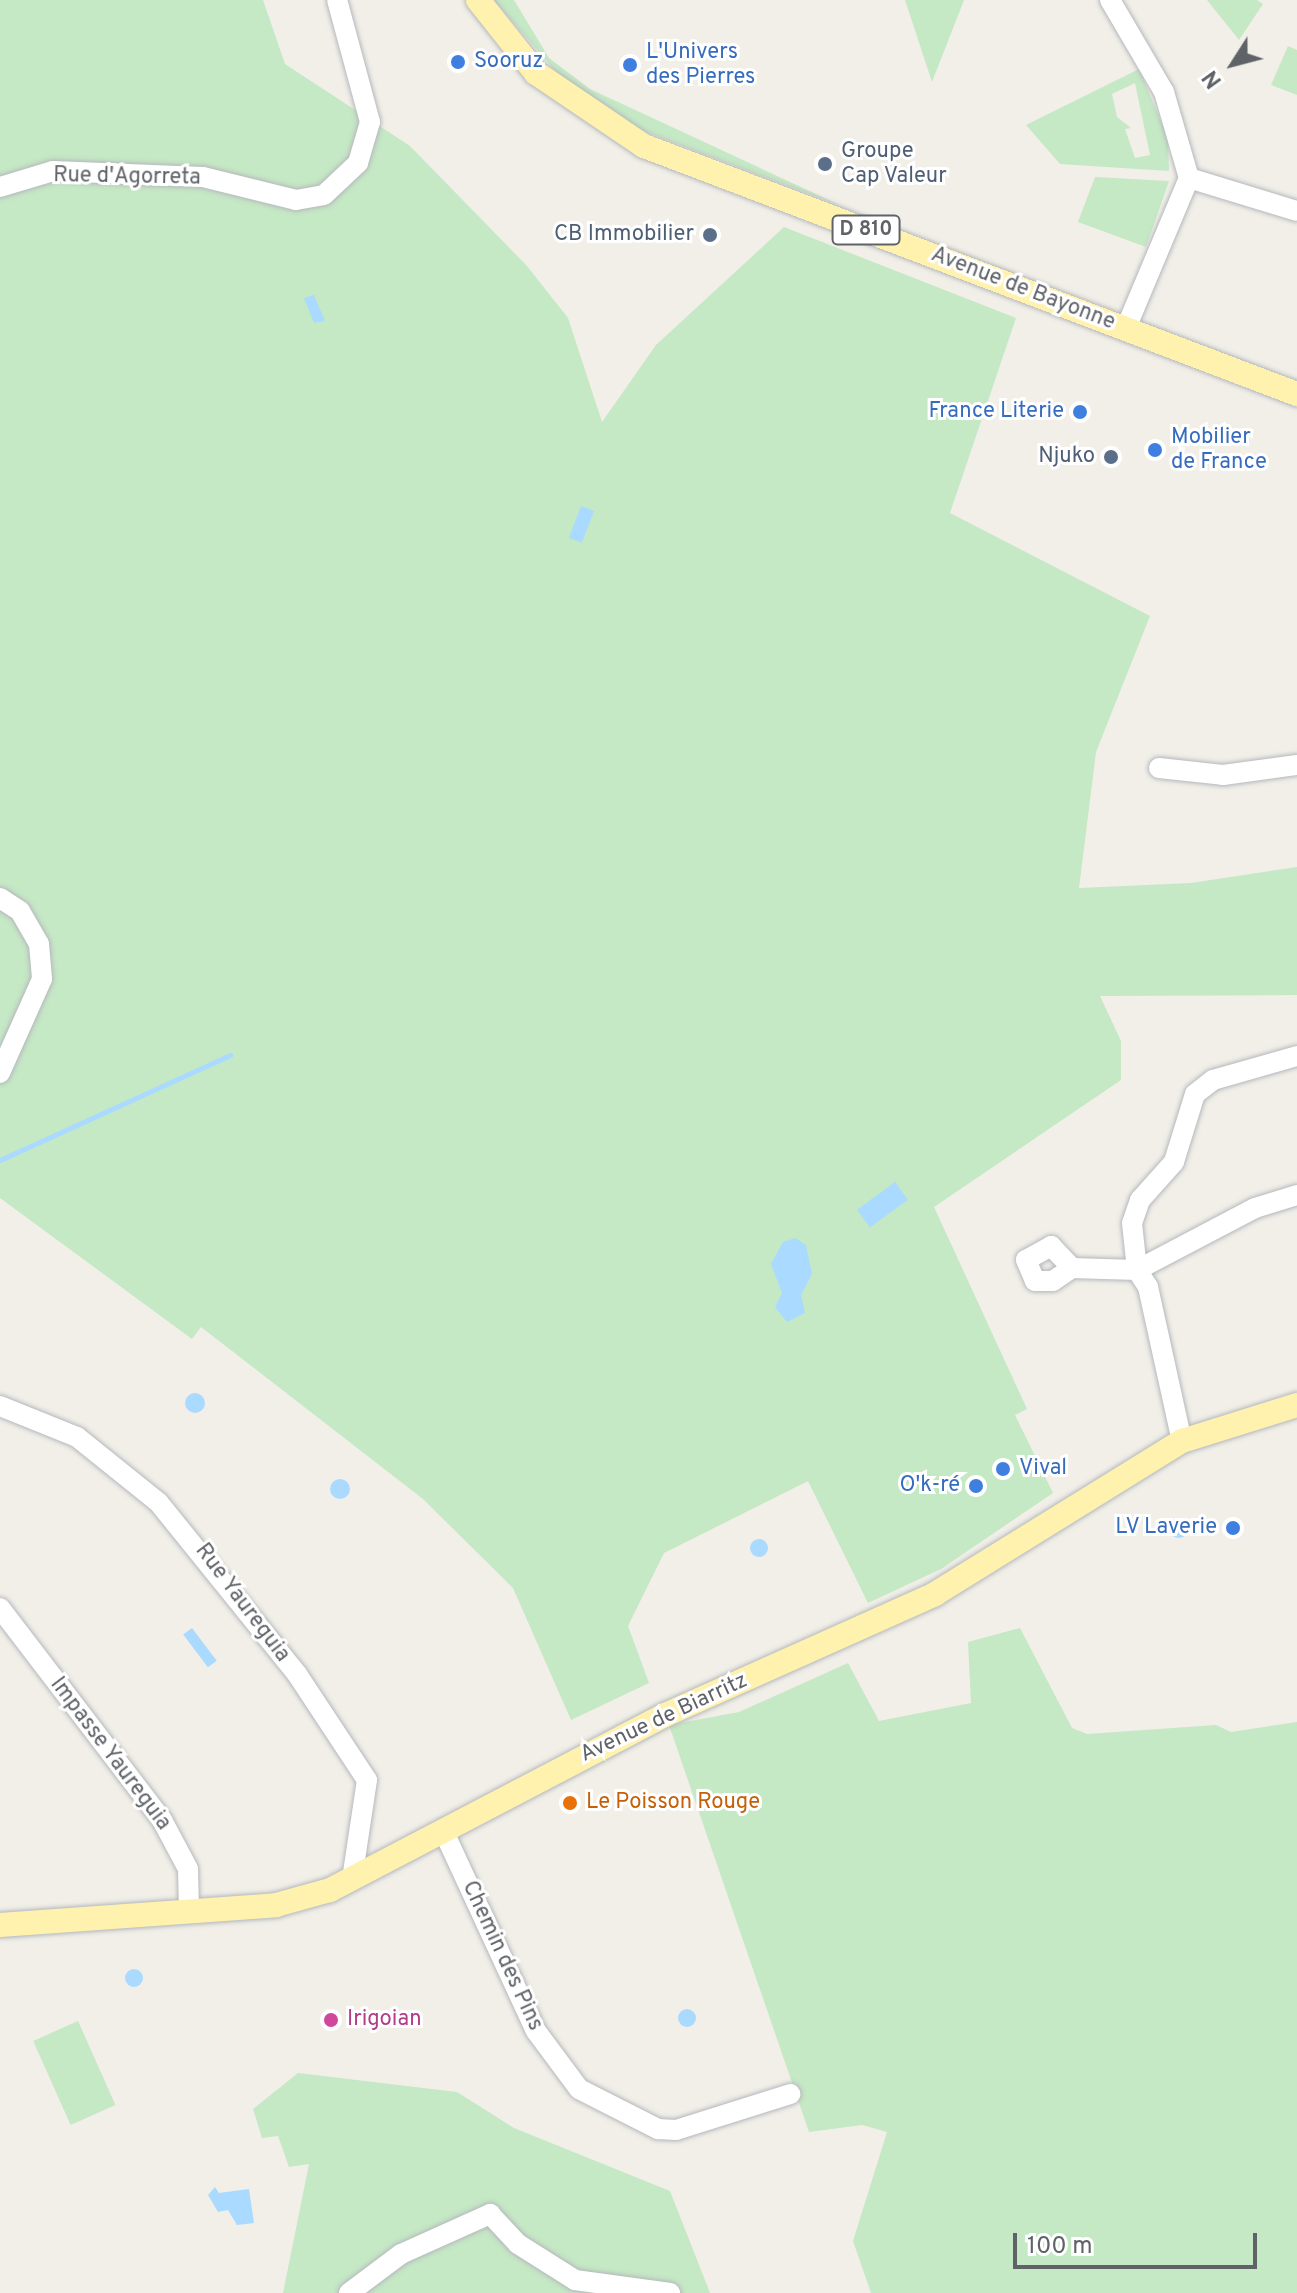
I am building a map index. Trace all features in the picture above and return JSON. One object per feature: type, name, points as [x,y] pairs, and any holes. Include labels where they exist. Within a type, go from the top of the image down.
[{"type":"main road","name":"Avenue de Bayonne","points":[[478,0],[536,73],[644,146],[1297,394]]},
{"type":"main road","name":"Avenue de Biarritz","points":[[0,1925],[276,1905],[352,1879],[665,1715],[935,1594],[1182,1441],[1297,1405]]},
{"type":"street","name":"Rue d'Agorreta","points":[[0,187],[53,171],[203,177],[296,200],[324,195],[358,163],[370,122],[337,0]]},
{"type":"street","points":[[1110,0],[1164,92],[1189,178],[1126,328]]},
{"type":"street","points":[[1189,178],[1297,211]]},
{"type":"street","points":[[1159,768],[1223,775],[1297,765]]},
{"type":"street","points":[[0,898],[20,911],[39,944],[42,979],[0,1073]]},
{"type":"street","points":[[1182,1441],[1148,1287],[1137,1270],[1136,1211],[1174,1162],[1195,1094],[1213,1080],[1297,1056]]},
{"type":"street","points":[[1072,1268],[1137,1270],[1255,1208],[1297,1195]]},
{"type":"street","name":"Rue Yaureguia","points":[[0,1406],[77,1437],[148,1493],[189,1533],[297,1674],[367,1780],[352,1879]]},
{"type":"street","name":"Impasse Yaureguia","points":[[0,1608],[162,1820],[188,1869],[189,1911]]},
{"type":"street","name":"Chemin des Pins","points":[[443,1830],[536,2031],[579,2089],[658,2129],[676,2130],[790,2094]]},
{"type":"street","points":[[349,2293],[401,2254],[490,2214],[518,2244],[575,2280],[670,2293]]},
{"type":"green space","points":[[0,0],[263,0],[285,64],[410,146],[527,266],[568,318],[602,422],[656,345],[784,227],[1016,318],[950,513],[1150,616],[1096,752],[1079,888],[1191,883],[1297,867],[1297,995],[1100,996],[1121,1041],[1121,1080],[934,1207],[1027,1409],[1015,1415],[1053,1493],[941,1569],[868,1603],[808,1481],[664,1553],[628,1626],[649,1683],[571,1720],[513,1588],[423,1499],[201,1327],[192,1339],[0,1198]]},
{"type":"green space","points":[[494,0],[514,0],[549,58],[590,89],[844,207],[633,127],[563,80]]},
{"type":"green space","points":[[905,0],[964,0],[932,82]]},
{"type":"green space","points":[[1207,0],[1257,0],[1263,4],[1239,40]]},
{"type":"green space","points":[[1288,46],[1297,50],[1297,95],[1271,85]]},
{"type":"green space","points":[[1139,69],[1168,138],[1169,171],[1060,164],[1026,125]],"holes":[[[1135,83],[1150,155],[1135,158],[1125,129],[1131,128],[1117,117],[1112,94]]]},
{"type":"green space","points":[[1095,177],[1169,181],[1146,247],[1078,222]]},
{"type":"green space","points":[[1020,1628],[1072,1728],[1087,1734],[1216,1725],[1231,1732],[1297,1722],[1297,2293],[871,2293],[853,2241],[887,2132],[862,2125],[809,2132],[669,1725],[739,1712],[848,1663],[879,1721],[971,1703],[968,1642]]},
{"type":"green space","points":[[78,2021],[115,2105],[71,2125],[33,2041]]},
{"type":"green space","points":[[298,2073],[457,2092],[514,2128],[670,2191],[710,2293],[283,2293],[309,2164],[289,2167],[278,2136],[262,2138],[253,2109]]},
{"type":"water","points":[[314,295],[325,321],[314,323],[304,298]]},
{"type":"water","points":[[581,506],[594,511],[582,543],[569,538]]},
{"type":"water","points":[[895,1182],[908,1200],[870,1227],[857,1210]]},
{"type":"water","points":[[795,1238],[806,1245],[812,1274],[801,1295],[805,1313],[787,1322],[775,1307],[782,1293],[771,1264],[783,1242]]},
{"type":"water","points":[[195,1393],[202,1396],[205,1403],[202,1410],[195,1413],[188,1410],[185,1403],[188,1396]]},
{"type":"water","points":[[340,1479],[347,1482],[350,1489],[347,1496],[340,1499],[333,1496],[330,1489],[333,1482]]},
{"type":"water","points":[[1179,1518],[1186,1521],[1189,1528],[1186,1535],[1179,1538],[1172,1535],[1169,1528],[1172,1521]]},
{"type":"water","points":[[759,1539],[768,1548],[759,1557],[750,1548]]},
{"type":"water","points":[[192,1628],[217,1661],[208,1667],[183,1635]]},
{"type":"water","points":[[130,1969],[138,1969],[143,1978],[141,1985],[130,1987],[125,1982],[125,1974]]},
{"type":"water","points":[[687,2009],[696,2018],[687,2027],[678,2018]]},
{"type":"water","points":[[215,2187],[219,2193],[249,2189],[254,2223],[237,2225],[228,2210],[218,2212],[208,2195]]},
{"type":"waterway","points":[[0,1160],[230,1055]]},
{"type":"place","name":"Sooruz","points":[[458,62]]},
{"type":"place","name":"L'Univers des Pierres","points":[[630,65]]},
{"type":"place","name":"Groupe Cap Valeur","points":[[825,164]]},
{"type":"place","name":"CB Immobilier","points":[[710,235]]},
{"type":"place","name":"France Literie","points":[[1080,412]]},
{"type":"place","name":"Mobilier de France","points":[[1155,450]]},
{"type":"place","name":"Njuko","points":[[1111,457]]},
{"type":"place","name":"Vival","points":[[1003,1469]]},
{"type":"place","name":"O'k-ré","points":[[976,1486]]},
{"type":"place","name":"LV Laverie","points":[[1233,1528]]},
{"type":"place","name":"Le Poisson Rouge","points":[[570,1803]]},
{"type":"place","name":"Irigoian","points":[[331,2020]]}]
